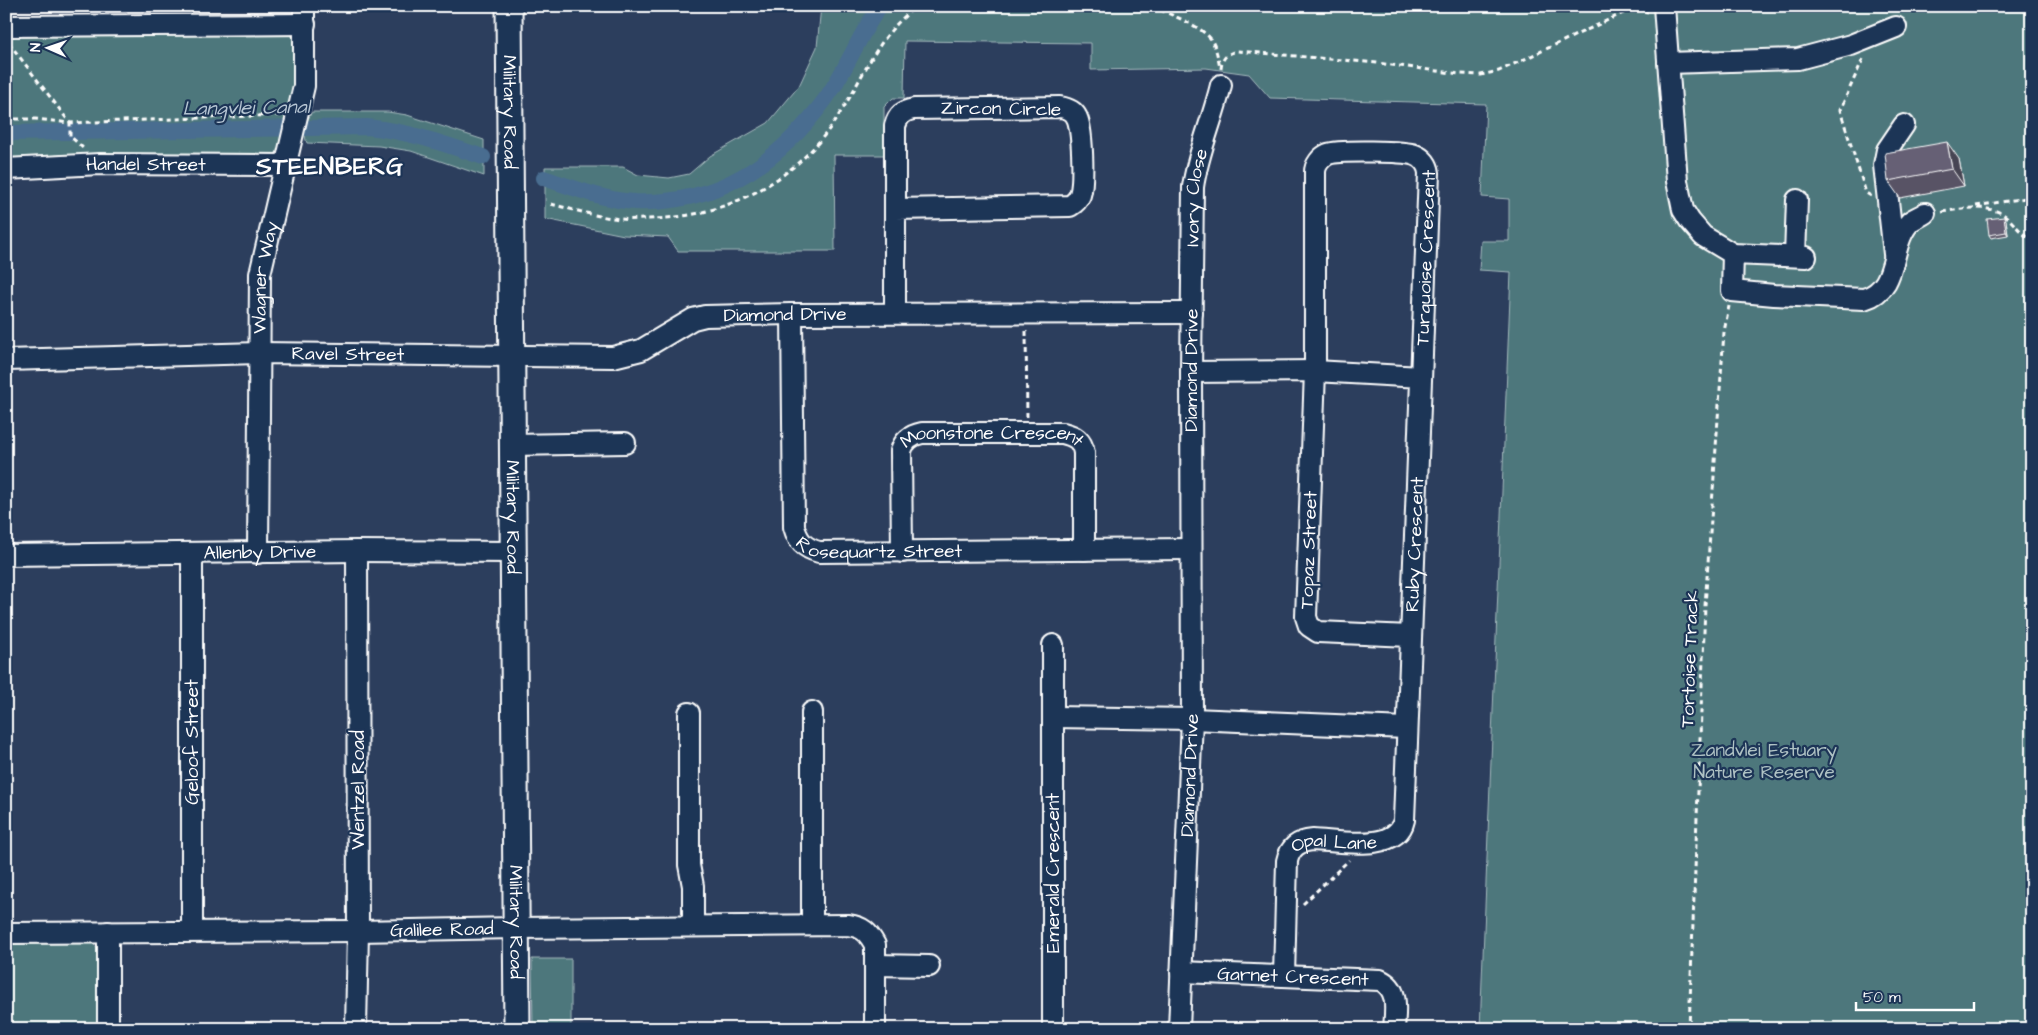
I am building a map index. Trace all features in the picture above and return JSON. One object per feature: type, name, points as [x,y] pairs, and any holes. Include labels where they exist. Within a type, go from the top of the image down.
[{"type":"main road","name":"Military Road","points":[[509,6],[512,185],[512,445],[517,1029]]},
{"type":"street","points":[[1664,6],[1677,181],[1683,210],[1690,222],[1703,236],[1733,254],[1800,256],[1796,200]]},
{"type":"street","points":[[6,26],[304,15]]},
{"type":"street","name":"Wagner Way","points":[[258,552],[260,274],[305,74],[304,15]]},
{"type":"street","points":[[1668,63],[1798,59],[1851,45],[1896,26]]},
{"type":"street","name":"Ivory Close","points":[[1192,312],[1193,187],[1198,161],[1221,85]]},
{"type":"street","name":"Zircon Circle","points":[[895,209],[1070,206],[1078,199],[1082,189],[1081,130],[1079,121],[1072,112],[1060,107],[922,108],[904,111],[897,118],[895,126],[895,209],[895,313]]},
{"type":"street","points":[[1895,258],[1884,177],[1884,159],[1894,139],[1904,125]]},
{"type":"street","name":"Turquoise Crescent","points":[[1315,371],[1315,168],[1325,156],[1337,152],[1409,153],[1422,160],[1427,166],[1429,173],[1421,377]]},
{"type":"street","name":"Handel Street","points":[[6,169],[100,164],[285,166]]},
{"type":"street","points":[[1733,254],[1732,291],[1864,299],[1880,291],[1886,282],[1905,230],[1911,222],[1925,213]]},
{"type":"street","name":"Diamond Drive","points":[[512,356],[613,357],[641,350],[693,319],[705,316],[1192,312],[1192,719],[1179,1029]]},
{"type":"street","name":"Rosequartz Street","points":[[792,314],[794,527],[802,545],[819,552],[1191,549]]},
{"type":"street","name":"Ravel Street","points":[[6,360],[259,353],[512,356]]},
{"type":"street","points":[[1191,372],[1315,371],[1421,377]]},
{"type":"street","name":"Topaz Street","points":[[1315,371],[1306,612],[1308,621],[1312,629],[1318,632],[1410,636]]},
{"type":"street","name":"Ruby Crescent","points":[[1406,728],[1421,377]]},
{"type":"street","name":"Moonstone Crescent","points":[[902,552],[901,451],[907,440],[912,436],[922,433],[1063,432],[1074,436],[1082,443],[1084,453],[1084,550]]},
{"type":"street","points":[[512,445],[625,443]]},
{"type":"street","name":"Allenby Drive","points":[[6,555],[357,551],[513,552]]},
{"type":"street","name":"Wentzel Road","points":[[356,1029],[358,932],[357,551]]},
{"type":"street","name":"Geloof Street","points":[[192,553],[192,931]]},
{"type":"street","name":"Emerald Crescent","points":[[1053,645],[1053,1029]]},
{"type":"street","points":[[812,712],[812,926]]},
{"type":"street","points":[[689,713],[689,865],[693,886],[693,926]]},
{"type":"street","points":[[1053,717],[1192,719],[1406,728]]},
{"type":"street","name":"Opal Lane","points":[[1284,976],[1288,857],[1292,849],[1299,843],[1313,840],[1377,843],[1391,838],[1400,830],[1404,820],[1406,728]]},
{"type":"street","name":"Galilee Road","points":[[6,933],[358,932],[516,928],[848,925],[860,927],[869,934],[875,944],[875,1029]]},
{"type":"street","points":[[108,932],[108,1029]]},
{"type":"street","points":[[875,965],[930,966]]},
{"type":"street","name":"Garnet Crescent","points":[[1181,972],[1382,981],[1390,988],[1395,997],[1394,1029]]},
{"type":"path","points":[[551,204],[623,220],[669,219],[707,212],[740,201],[775,183],[805,159],[832,125],[856,88],[879,45],[893,27],[917,6]]},
{"type":"path","points":[[1152,6],[1192,26],[1210,39],[1217,53],[1221,71],[1222,61],[1228,54],[1237,51],[1377,63],[1481,75],[1499,72],[1636,7]]},
{"type":"path","points":[[6,39],[70,123],[70,136]]},
{"type":"path","points":[[1851,45],[1866,53],[1840,110],[1866,193],[1888,208]]},
{"type":"path","points":[[6,119],[70,123],[295,124]]},
{"type":"path","points":[[1925,213],[2032,197]]},
{"type":"path","points":[[1976,206],[2002,214],[2023,235],[2032,240]]},
{"type":"path","name":"Tortoise Track","points":[[1689,1029],[1705,606],[1724,332],[1732,291]]},
{"type":"path","points":[[1026,314],[1027,433]]},
{"type":"path","points":[[1286,907],[1300,906],[1351,858]]},
{"type":"green space","name":"Zandvlei Estuary Nature Reserve","points":[[821,6],[2032,6],[2032,1029],[1480,1029],[1511,272],[1479,270],[1481,241],[1509,241],[1509,199],[1482,197],[1486,104],[1270,98],[1249,74],[1206,68],[1091,70],[1091,43],[905,41],[904,98],[893,98],[884,107],[884,155],[834,155],[835,251],[678,251],[668,237],[624,235],[545,219],[545,167],[623,167],[638,175],[669,178],[689,174],[710,156],[768,123],[799,86],[817,47]]},
{"type":"green space","points":[[284,31],[294,38],[298,82],[279,151],[274,154],[273,158],[6,165],[6,33]]},
{"type":"green space","points":[[312,112],[388,112],[407,115],[484,140],[484,176],[411,151],[379,146],[307,143],[305,127]]},
{"type":"green space","points":[[82,940],[93,943],[100,953],[101,1029],[6,1029],[6,941]]},
{"type":"green space","points":[[532,959],[571,959],[571,1029],[533,1029]]},
{"type":"building","points":[[1947,142],[1952,169],[1888,181],[1885,153]]},
{"type":"building","points":[[2004,217],[2006,232],[1989,235],[1987,219]]},
{"type":"waterway","name":"Langvlei Canal","points":[[544,178],[600,196],[635,202],[665,201],[693,196],[718,188],[743,176],[786,144],[806,124],[832,90],[865,29],[880,6]]},
{"type":"waterway","name":"Langvlei Canal","points":[[6,133],[367,127],[412,135],[483,157]]},
{"type":"district","name":"STEENBERG","points":[[330,167]]}]
